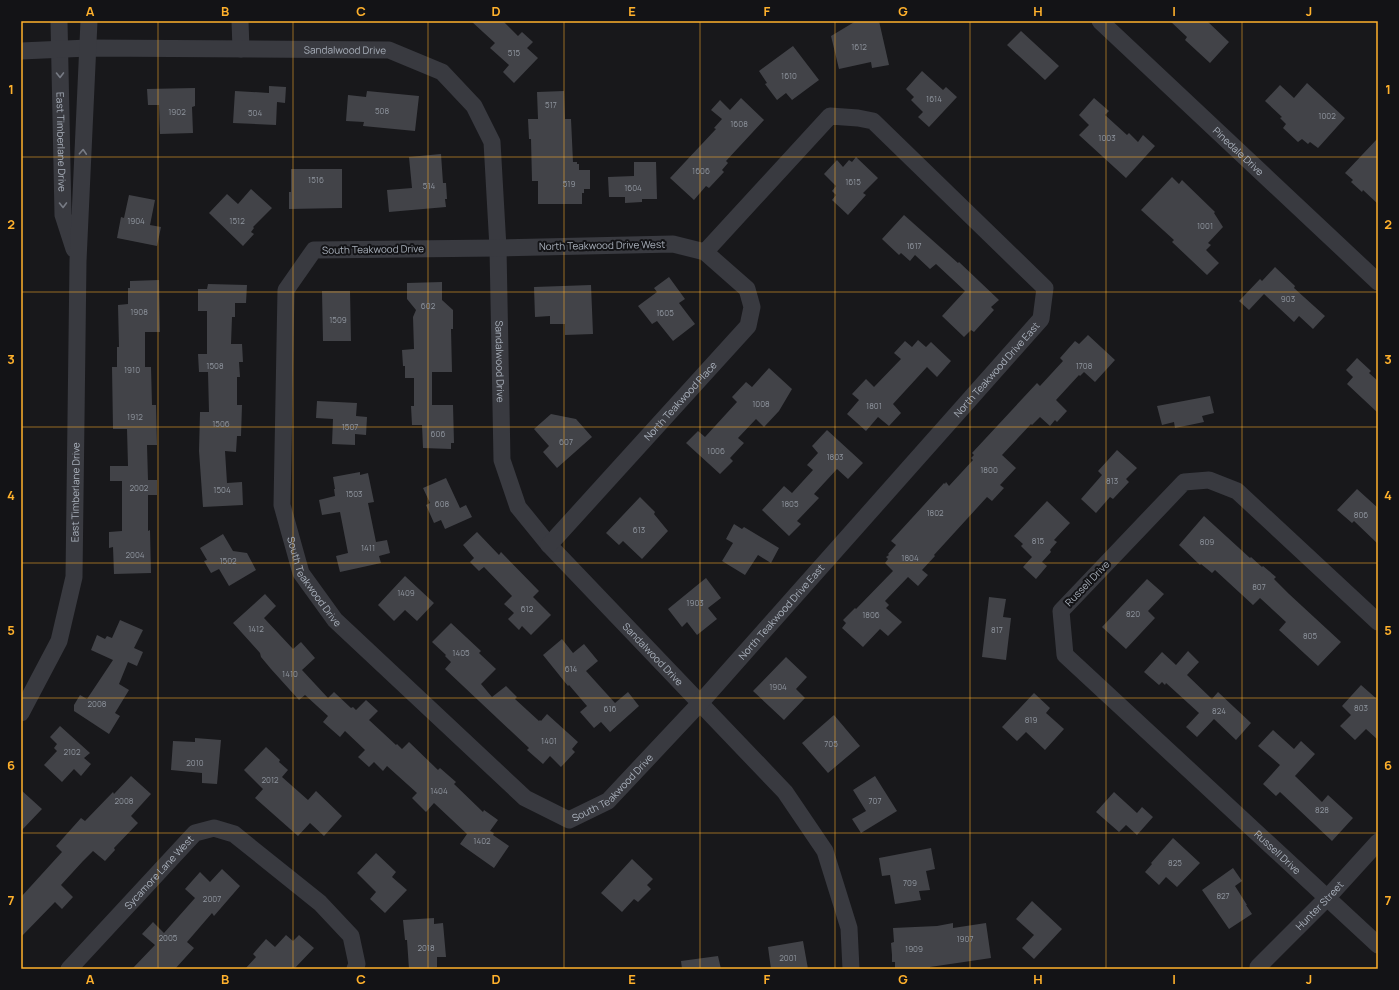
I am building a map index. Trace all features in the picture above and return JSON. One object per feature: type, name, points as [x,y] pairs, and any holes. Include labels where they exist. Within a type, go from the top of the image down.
[{"type":"street","name":"East Timberlane Drive","points":[[59,21],[64,215],[78,261]]},
{"type":"street","name":"East Timberlane Drive","points":[[21,713],[59,641],[74,577],[78,261],[89,21]]},
{"type":"street","points":[[240,21],[241,49]]},
{"type":"street","name":"Pinedale Drive","points":[[1100,21],[1378,282]]},
{"type":"street","name":"Sandalwood Drive","points":[[21,51],[88,48],[389,50],[442,72],[474,106],[492,142],[498,248],[502,460],[518,507],[549,546],[701,702],[786,792],[824,852],[849,928],[851,969]]},
{"type":"street","name":"North Teakwood Drive East","points":[[701,702],[1041,320],[1045,288],[872,121],[858,118],[830,116],[705,252]]},
{"type":"street","name":"North Teakwood Drive West","points":[[498,248],[673,244],[705,252]]},
{"type":"street","name":"South Teakwood Drive","points":[[498,248],[314,250],[286,290],[282,505],[301,573],[335,620],[525,798],[569,820],[608,801],[701,702]]},
{"type":"street","name":"North Teakwood Place","points":[[549,546],[748,326],[752,307],[747,289],[705,252]]},
{"type":"street","name":"Russell Drive","points":[[1378,622],[1237,491],[1209,480],[1184,482],[1061,611],[1065,655],[1328,897],[1378,945]]},
{"type":"street","name":"Sycamore Lane West","points":[[69,969],[195,833],[214,828],[234,834],[320,903],[351,936],[357,964],[356,969]]},
{"type":"street","name":"Hunter Street","points":[[1258,967],[1328,897],[1378,842]]},
{"type":"building","points":[[471,21],[503,21],[518,36],[522,32],[533,42],[527,48],[538,58],[514,83],[503,72],[509,65],[490,48],[495,43]]},
{"type":"building","points":[[856,21],[879,21],[889,65],[872,68],[871,62],[839,69],[831,36]]},
{"type":"building","points":[[1170,21],[1207,21],[1229,42],[1210,63],[1185,40],[1187,37]]},
{"type":"building","points":[[1021,31],[1059,66],[1045,80],[1007,45]]},
{"type":"building","points":[[793,46],[819,80],[792,100],[786,93],[777,100],[765,84],[767,83],[759,71]]},
{"type":"building","points":[[922,71],[943,90],[946,87],[957,97],[929,127],[918,117],[923,112],[911,100],[914,97],[906,89]]},
{"type":"building","points":[[1307,83],[1345,118],[1318,148],[1310,142],[1308,144],[1302,139],[1298,142],[1283,128],[1286,124],[1280,118],[1282,117],[1265,101],[1280,85],[1294,98]]},
{"type":"building","points":[[269,86],[286,87],[285,103],[277,102],[276,125],[233,123],[235,91],[269,93]]},
{"type":"building","points":[[195,88],[195,106],[192,107],[193,133],[160,134],[159,105],[148,105],[147,89]]},
{"type":"building","points":[[367,91],[419,96],[415,131],[363,126],[364,122],[346,121],[348,95],[366,97]]},
{"type":"building","points":[[564,91],[565,119],[571,119],[573,162],[577,162],[577,164],[579,164],[579,170],[590,170],[590,189],[584,189],[584,193],[582,193],[582,204],[538,204],[538,181],[532,181],[531,139],[529,139],[528,119],[538,119],[537,92]]},
{"type":"building","points":[[741,98],[764,120],[726,161],[728,163],[722,170],[724,172],[709,188],[706,186],[694,200],[670,178],[716,129],[714,128],[722,119],[711,110],[720,100],[730,110]]},
{"type":"building","points":[[1094,98],[1109,111],[1105,115],[1127,135],[1129,133],[1138,142],[1143,135],[1155,146],[1126,178],[1079,135],[1089,125],[1079,115]]},
{"type":"building","points":[[1378,138],[1378,204],[1363,190],[1362,192],[1351,182],[1353,180],[1345,173]]},
{"type":"building","points":[[441,154],[443,183],[446,183],[446,207],[389,212],[387,190],[412,188],[409,157]]},
{"type":"building","points":[[856,157],[878,178],[863,193],[866,195],[848,215],[832,200],[836,195],[832,191],[836,186],[824,174],[837,160],[843,167],[849,160],[852,162]]},
{"type":"building","points":[[634,162],[656,162],[657,199],[642,199],[642,202],[625,203],[625,197],[609,197],[608,177],[634,176]]},
{"type":"building","points":[[291,169],[342,169],[342,208],[289,209]]},
{"type":"building","points":[[1172,177],[1179,184],[1182,180],[1215,212],[1214,213],[1223,227],[1208,243],[1211,245],[1206,250],[1219,263],[1207,275],[1172,242],[1174,240],[1141,210]]},
{"type":"building","points":[[251,189],[272,208],[253,227],[254,228],[251,232],[254,234],[243,246],[209,213],[227,194],[238,204]]},
{"type":"building","points":[[129,195],[155,200],[150,225],[161,227],[157,246],[117,238],[121,217],[124,218]]},
{"type":"building","points":[[904,215],[958,263],[959,262],[999,300],[991,307],[994,310],[974,332],[971,330],[964,337],[942,316],[965,291],[936,264],[930,269],[915,255],[910,261],[901,253],[899,255],[882,239]]},
{"type":"building","points":[[1275,267],[1295,286],[1294,288],[1325,316],[1313,329],[1299,316],[1294,322],[1264,294],[1249,310],[1239,301],[1260,279],[1262,281]]},
{"type":"building","points":[[669,277],[685,299],[679,303],[695,324],[673,341],[657,321],[652,324],[638,306],[657,292],[654,288]]},
{"type":"building","points":[[159,280],[160,332],[145,332],[145,367],[151,367],[152,405],[156,405],[157,445],[147,445],[148,480],[157,480],[157,495],[148,495],[148,531],[150,530],[151,573],[114,574],[113,547],[109,548],[109,532],[122,531],[122,481],[110,481],[110,466],[128,466],[127,429],[113,429],[112,367],[117,367],[117,347],[119,347],[118,305],[128,304],[128,288],[130,288],[130,281]]},
{"type":"building","points":[[442,282],[442,300],[453,310],[453,329],[451,329],[452,372],[432,372],[432,405],[453,405],[454,443],[451,443],[451,449],[423,448],[422,425],[412,425],[411,406],[414,406],[414,378],[405,378],[405,366],[403,366],[402,350],[414,349],[413,317],[416,310],[407,299],[407,283]]},
{"type":"building","points":[[208,284],[247,285],[246,303],[235,303],[235,317],[232,317],[231,344],[242,344],[243,362],[239,362],[240,377],[237,377],[237,405],[242,405],[241,436],[237,436],[236,452],[225,451],[227,483],[242,482],[243,505],[203,507],[199,451],[200,412],[209,412],[208,372],[199,372],[198,354],[207,354],[207,311],[198,311],[198,289],[207,289]]},
{"type":"building","points":[[591,285],[593,334],[565,335],[565,324],[550,324],[550,316],[535,317],[534,287]]},
{"type":"building","points":[[322,291],[350,291],[351,341],[323,341]]},
{"type":"building","points":[[1088,335],[1115,360],[1095,382],[1084,372],[1080,376],[1079,375],[1056,400],[1067,411],[1057,422],[1055,420],[1050,426],[1040,417],[1032,425],[1031,424],[1002,455],[1016,468],[1000,485],[1004,488],[992,501],[987,497],[934,555],[935,556],[922,570],[928,575],[918,586],[908,577],[885,601],[889,605],[886,608],[902,622],[888,636],[880,629],[863,647],[842,628],[846,623],[843,620],[855,608],[856,609],[893,571],[885,563],[888,559],[886,557],[896,545],[891,541],[944,483],[945,484],[946,482],[949,486],[973,460],[971,458],[974,455],[972,453],[1037,383],[1040,386],[1063,361],[1060,358],[1075,341],[1079,344]]},
{"type":"building","points":[[918,340],[926,347],[931,342],[951,361],[937,377],[927,367],[893,404],[901,413],[889,426],[878,417],[866,431],[847,414],[859,400],[852,394],[866,379],[874,387],[901,359],[894,353],[905,341],[912,347]]},
{"type":"building","points":[[1357,358],[1371,371],[1369,373],[1378,381],[1378,413],[1347,384],[1353,377],[1346,370]]},
{"type":"building","points":[[769,368],[792,389],[779,411],[764,427],[756,419],[738,438],[744,443],[730,458],[733,461],[720,474],[686,443],[698,431],[705,437],[737,402],[732,397],[746,382],[752,387]]},
{"type":"building","points":[[1210,396],[1214,413],[1202,416],[1204,422],[1175,428],[1174,422],[1162,425],[1157,406]]},
{"type":"building","points":[[317,401],[357,403],[356,416],[367,417],[366,435],[355,434],[355,445],[332,444],[333,419],[316,418]]},
{"type":"building","points":[[551,414],[576,419],[592,437],[557,468],[543,452],[549,446],[534,429]]},
{"type":"building","points":[[827,430],[863,463],[848,479],[837,469],[814,494],[819,498],[797,521],[801,524],[789,536],[762,510],[784,486],[792,493],[813,470],[807,465],[818,453],[812,446]]},
{"type":"building","points":[[1117,450],[1137,468],[1126,479],[1129,482],[1113,499],[1110,497],[1096,513],[1081,499],[1102,475],[1098,471]]},
{"type":"building","points":[[360,472],[360,475],[368,473],[374,502],[368,503],[376,542],[387,540],[390,553],[379,556],[381,563],[340,572],[336,556],[348,553],[340,512],[322,515],[319,500],[335,496],[333,477]]},
{"type":"building","points":[[446,478],[460,508],[466,505],[472,517],[445,529],[441,520],[434,523],[426,505],[430,503],[423,488]]},
{"type":"building","points":[[1357,489],[1378,508],[1378,544],[1354,521],[1352,523],[1337,510]]},
{"type":"building","points":[[640,497],[655,512],[654,514],[668,531],[642,559],[623,541],[619,545],[606,533]]},
{"type":"building","points":[[1047,501],[1070,523],[1054,540],[1057,542],[1042,562],[1047,566],[1036,579],[1023,567],[1032,557],[1021,546],[1023,544],[1014,536]]},
{"type":"building","points":[[1204,516],[1250,558],[1251,557],[1276,577],[1274,579],[1289,594],[1341,642],[1318,666],[1279,630],[1286,622],[1260,598],[1253,605],[1215,570],[1212,573],[1201,564],[1200,565],[1179,545]]},
{"type":"building","points":[[734,524],[742,529],[744,527],[779,548],[771,563],[758,555],[745,575],[722,561],[733,543],[726,539]]},
{"type":"building","points":[[477,532],[499,555],[501,552],[539,591],[533,597],[551,615],[531,635],[522,626],[519,630],[508,619],[514,613],[504,604],[512,596],[484,567],[479,571],[470,562],[474,558],[463,545]]},
{"type":"building","points":[[223,534],[233,551],[247,553],[256,570],[229,586],[219,569],[211,573],[204,561],[207,560],[200,548]]},
{"type":"building","points":[[405,576],[434,603],[417,621],[405,610],[394,621],[378,605]]},
{"type":"building","points":[[706,578],[721,598],[708,608],[717,619],[697,635],[687,622],[682,627],[668,609]]},
{"type":"building","points":[[1147,579],[1164,594],[1148,611],[1155,618],[1126,649],[1102,627]]},
{"type":"building","points":[[265,594],[276,606],[264,618],[293,649],[301,642],[315,658],[302,670],[328,698],[334,692],[351,708],[353,707],[356,710],[366,700],[378,711],[369,720],[396,745],[397,744],[402,749],[409,742],[438,770],[440,768],[456,782],[454,784],[483,812],[484,810],[498,820],[490,831],[494,833],[493,835],[509,846],[494,868],[460,844],[467,834],[434,803],[426,812],[412,798],[417,793],[387,766],[383,771],[374,762],[369,767],[358,757],[365,750],[345,731],[340,737],[323,722],[328,716],[305,695],[299,700],[271,669],[261,657],[260,653],[233,623]]},
{"type":"building","points":[[989,597],[1006,599],[1003,617],[1011,618],[1006,660],[982,657]]},
{"type":"building","points":[[120,620],[143,630],[134,648],[143,652],[137,666],[128,662],[119,684],[129,690],[115,713],[120,716],[109,734],[74,711],[74,705],[80,695],[87,699],[113,660],[91,650],[97,635],[105,639],[107,636],[112,638]]},
{"type":"building","points":[[451,623],[481,651],[479,653],[496,669],[481,684],[492,697],[506,686],[517,697],[515,699],[539,721],[541,721],[547,714],[578,742],[572,749],[575,752],[561,767],[550,756],[543,764],[527,750],[529,748],[445,669],[451,662],[432,642]]},
{"type":"building","points":[[562,639],[573,653],[584,644],[598,661],[586,671],[615,703],[628,692],[639,706],[610,732],[601,722],[594,728],[580,712],[587,706],[569,685],[568,686],[543,655]]},
{"type":"building","points":[[1188,651],[1199,662],[1187,675],[1212,699],[1218,692],[1251,723],[1236,740],[1214,719],[1197,737],[1186,727],[1199,713],[1166,683],[1165,685],[1162,682],[1159,685],[1144,672],[1162,652],[1176,665]]},
{"type":"building","points":[[786,657],[807,677],[796,689],[805,698],[784,720],[753,691]]},
{"type":"building","points":[[1361,685],[1378,700],[1378,740],[1366,729],[1355,740],[1340,726],[1351,715],[1342,706]]},
{"type":"building","points":[[1034,693],[1050,708],[1046,713],[1064,729],[1045,750],[1026,732],[1017,741],[1002,727]]},
{"type":"building","points":[[834,715],[860,746],[828,773],[802,743]]},
{"type":"building","points":[[60,726],[90,753],[84,758],[91,764],[81,776],[74,769],[62,782],[44,765],[57,751],[54,748],[57,744],[50,737]]},
{"type":"building","points":[[1273,730],[1294,749],[1301,741],[1315,754],[1295,776],[1322,802],[1328,795],[1353,818],[1332,841],[1280,792],[1276,796],[1263,784],[1280,765],[1258,746]]},
{"type":"building","points":[[195,738],[221,740],[217,784],[202,783],[202,773],[171,770],[173,741],[195,742]]},
{"type":"building","points":[[266,747],[288,770],[282,777],[308,800],[316,791],[342,816],[324,836],[310,823],[298,836],[255,798],[263,789],[244,770]]},
{"type":"building","points":[[131,776],[151,794],[131,816],[138,823],[114,848],[115,850],[105,861],[93,851],[61,885],[73,897],[62,909],[55,902],[21,937],[21,897],[62,852],[56,846],[81,818],[85,821]]},
{"type":"building","points":[[875,776],[897,811],[861,833],[852,819],[866,811],[853,790]]},
{"type":"building","points":[[21,790],[42,809],[21,831]]},
{"type":"building","points":[[1114,792],[1137,813],[1142,807],[1153,817],[1137,835],[1126,825],[1119,832],[1096,812]]},
{"type":"building","points":[[1173,838],[1200,863],[1177,887],[1166,877],[1159,885],[1145,872]]},
{"type":"building","points":[[931,848],[935,869],[926,871],[930,890],[919,891],[921,900],[895,904],[890,875],[882,876],[879,858]]},
{"type":"building","points":[[376,853],[396,872],[392,877],[407,890],[385,913],[370,899],[376,892],[357,873]]},
{"type":"building","points":[[632,859],[653,879],[647,885],[651,889],[638,902],[634,899],[622,912],[601,893]]},
{"type":"building","points":[[1233,868],[1242,881],[1235,886],[1252,914],[1229,929],[1202,890]]},
{"type":"building","points":[[222,869],[240,886],[214,916],[212,913],[187,942],[194,948],[175,969],[132,969],[155,945],[142,934],[153,922],[164,933],[195,898],[185,889],[200,872],[210,882]]},
{"type":"building","points":[[1032,901],[1062,929],[1034,959],[1022,948],[1034,935],[1016,919]]},
{"type":"building","points":[[434,918],[434,924],[443,923],[446,957],[437,957],[437,967],[409,969],[407,940],[405,940],[403,920]]},
{"type":"building","points":[[953,923],[953,928],[986,923],[991,958],[930,967],[930,969],[895,969],[895,962],[892,962],[891,943],[894,942],[893,928],[937,926]]},
{"type":"building","points":[[286,935],[293,941],[299,935],[314,948],[294,969],[245,969],[256,957],[253,954],[266,939],[275,947]]},
{"type":"building","points":[[803,941],[808,969],[771,969],[768,947]]},
{"type":"building","points":[[718,956],[721,969],[682,969],[681,961]]}]
